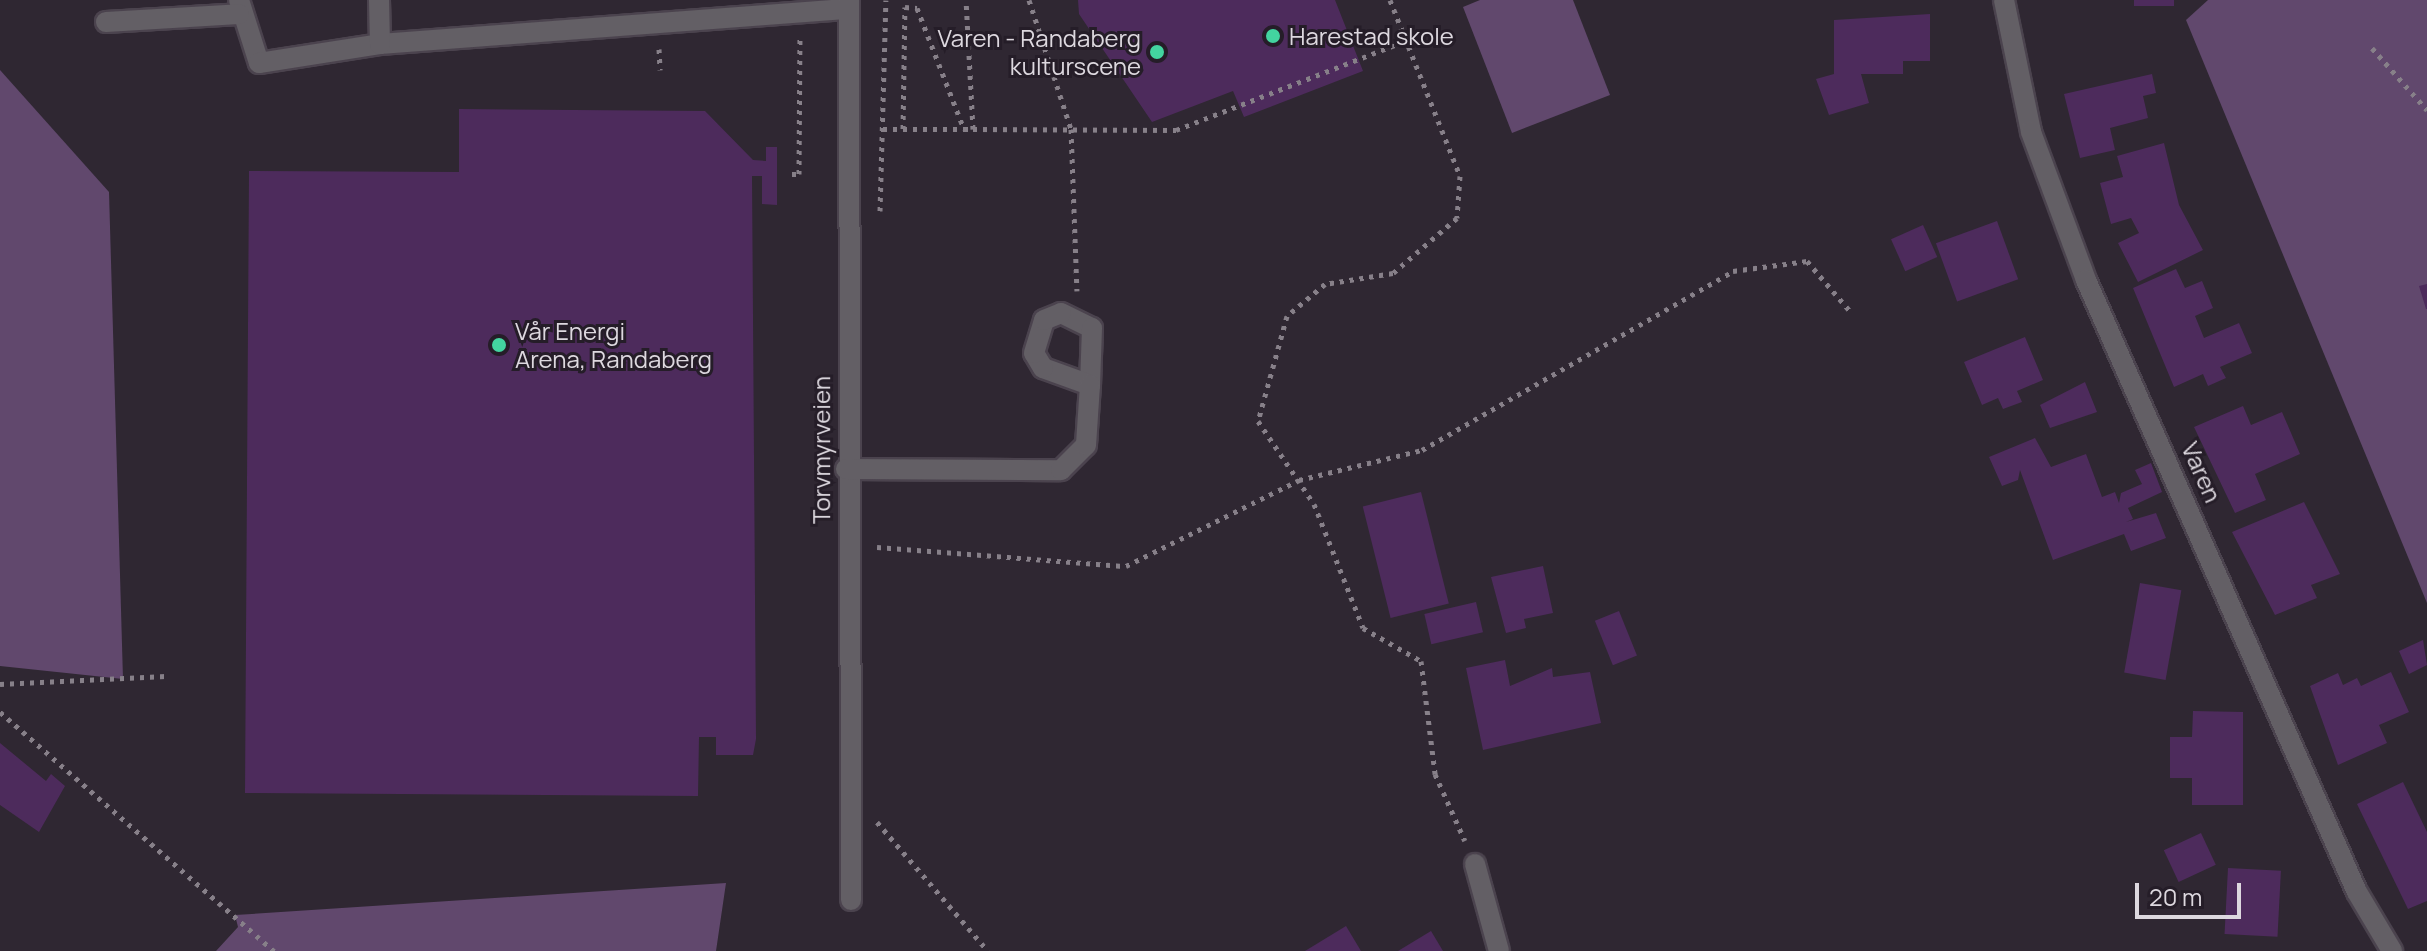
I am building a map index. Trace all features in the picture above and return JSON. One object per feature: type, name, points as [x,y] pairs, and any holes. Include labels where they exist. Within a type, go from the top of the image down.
[{"type":"street","points":[[379,0],[380,44]]},
{"type":"street","name":"Varen","points":[[2004,0],[2031,132],[2086,280],[2357,892],[2392,951]]},
{"type":"street","points":[[106,22],[239,7],[259,63],[380,44],[800,15],[849,5]]},
{"type":"street","name":"Torvmyrveien","points":[[849,5],[846,816],[851,900]]},
{"type":"street","points":[[846,469],[1061,470],[1086,445],[1090,385],[1097,346],[1078,316],[1044,320],[1034,353],[1043,368],[1090,385]]},
{"type":"street","points":[[1475,864],[1499,951]]},
{"type":"path","points":[[884,111],[886,0]]},
{"type":"path","points":[[966,0],[973,129]]},
{"type":"path","points":[[1029,0],[1071,129],[1078,316]]},
{"type":"path","points":[[1390,0],[1460,176],[1457,218],[1393,273],[1325,284],[1287,316],[1258,421],[1299,480],[1363,628],[1421,661],[1435,774],[1475,864]]},
{"type":"path","points":[[903,129],[905,7],[917,8],[964,129]]},
{"type":"path","points":[[792,174],[799,174],[800,15]]},
{"type":"path","points":[[883,129],[1176,130],[1405,41]]},
{"type":"path","points":[[2372,48],[2427,110]]},
{"type":"path","points":[[877,547],[1126,566],[1299,480],[1422,450],[1733,271],[1807,261],[1850,311]]},
{"type":"path","points":[[0,684],[166,676]]},
{"type":"path","points":[[0,712],[274,951]]},
{"type":"path","points":[[846,816],[878,822],[898,840],[988,951]]},
{"type":"shaded area","points":[[1480,0],[1573,0],[1610,95],[1512,133],[1463,7]]},
{"type":"shaded area","points":[[2208,0],[2427,0],[2427,603],[2186,20]]},
{"type":"shaded area","points":[[0,70],[109,192],[123,679],[0,666]]},
{"type":"shaded area","points":[[726,883],[716,951],[216,951],[238,927],[235,915]]},
{"type":"building","points":[[1078,0],[1335,0],[1363,71],[1244,117],[1233,91],[1152,122],[1079,14]]},
{"type":"building","points":[[2134,0],[2174,0],[2174,6],[2134,6]]},
{"type":"building","points":[[1930,14],[1930,61],[1903,61],[1903,74],[1861,74],[1869,103],[1829,115],[1816,79],[1834,74],[1834,20]]},
{"type":"building","points":[[2152,74],[2156,93],[2143,96],[2148,118],[2110,128],[2115,150],[2080,158],[2064,94]]},
{"type":"building","name":"Vår Energi Arena, Randaberg","points":[[459,109],[705,111],[753,160],[766,161],[766,147],[777,147],[777,205],[762,204],[762,176],[752,176],[756,739],[753,755],[716,755],[716,737],[699,737],[698,796],[245,793],[249,171],[459,172]]},
{"type":"building","points":[[2164,143],[2179,205],[2203,250],[2138,282],[2118,243],[2139,233],[2131,218],[2111,224],[2100,183],[2123,177],[2117,156]]},
{"type":"building","points":[[1997,221],[2018,279],[1957,301],[1936,243]]},
{"type":"building","points":[[1923,225],[1937,257],[1905,271],[1891,239]]},
{"type":"building","points":[[2176,269],[2185,288],[2202,281],[2213,308],[2195,316],[2204,338],[2239,323],[2252,353],[2220,367],[2226,378],[2208,386],[2203,374],[2174,387],[2133,288]]},
{"type":"building","points":[[2427,284],[2427,309],[2426,309],[2419,286]]},
{"type":"building","points":[[2025,337],[2043,380],[2017,391],[2022,402],[2003,409],[1998,398],[1982,405],[1964,362]]},
{"type":"building","points":[[2085,382],[2097,412],[2050,428],[2040,405]]},
{"type":"building","points":[[2243,406],[2251,425],[2282,412],[2300,454],[2255,474],[2266,500],[2235,513],[2194,427]]},
{"type":"building","points":[[2035,438],[2051,467],[2086,454],[2102,497],[2115,492],[2119,503],[2121,493],[2142,484],[2135,470],[2151,463],[2162,492],[2128,508],[2133,519],[2126,522],[2156,513],[2166,538],[2131,551],[2124,534],[2053,560],[2020,470],[2018,480],[2002,486],[1989,457]]},
{"type":"building","points":[[1421,492],[1449,604],[1391,618],[1363,507]]},
{"type":"building","points":[[2304,502],[2340,574],[2311,585],[2317,598],[2275,615],[2232,532]]},
{"type":"building","points":[[1543,566],[1553,613],[1524,619],[1526,628],[1506,633],[1491,577]]},
{"type":"building","points":[[2140,583],[2181,590],[2166,680],[2124,673]]},
{"type":"building","points":[[1476,602],[1483,632],[1431,644],[1424,614]]},
{"type":"building","points":[[1619,611],[1637,656],[1613,665],[1595,621]]},
{"type":"building","points":[[2423,640],[2427,665],[2409,674],[2399,651]]},
{"type":"building","points":[[1505,660],[1510,686],[1552,668],[1553,677],[1590,672],[1601,723],[1483,750],[1466,668]]},
{"type":"building","points":[[2391,672],[2409,712],[2379,725],[2387,743],[2338,765],[2310,686],[2338,673],[2343,685],[2357,678],[2361,686]]},
{"type":"building","points":[[2193,711],[2243,712],[2243,805],[2192,805],[2192,778],[2170,778],[2170,737],[2192,737]]},
{"type":"building","points":[[0,743],[46,781],[51,774],[65,786],[39,832],[0,805]]},
{"type":"building","points":[[2403,782],[2427,832],[2427,901],[2408,909],[2357,804]]},
{"type":"building","points":[[2201,833],[2216,865],[2179,882],[2164,850]]},
{"type":"building","points":[[2228,868],[2281,871],[2277,937],[2225,934]]},
{"type":"building","points":[[1346,926],[1361,951],[1305,951]]},
{"type":"building","points":[[1431,931],[1443,951],[1398,951]]},
{"type":"place","name":"Harestad skole","points":[[1273,36]]},
{"type":"place","name":"Varen - Randaberg kulturscene","points":[[1157,52]]},
{"type":"place","name":"Vår Energi Arena, Randaberg","points":[[499,345]]}]
